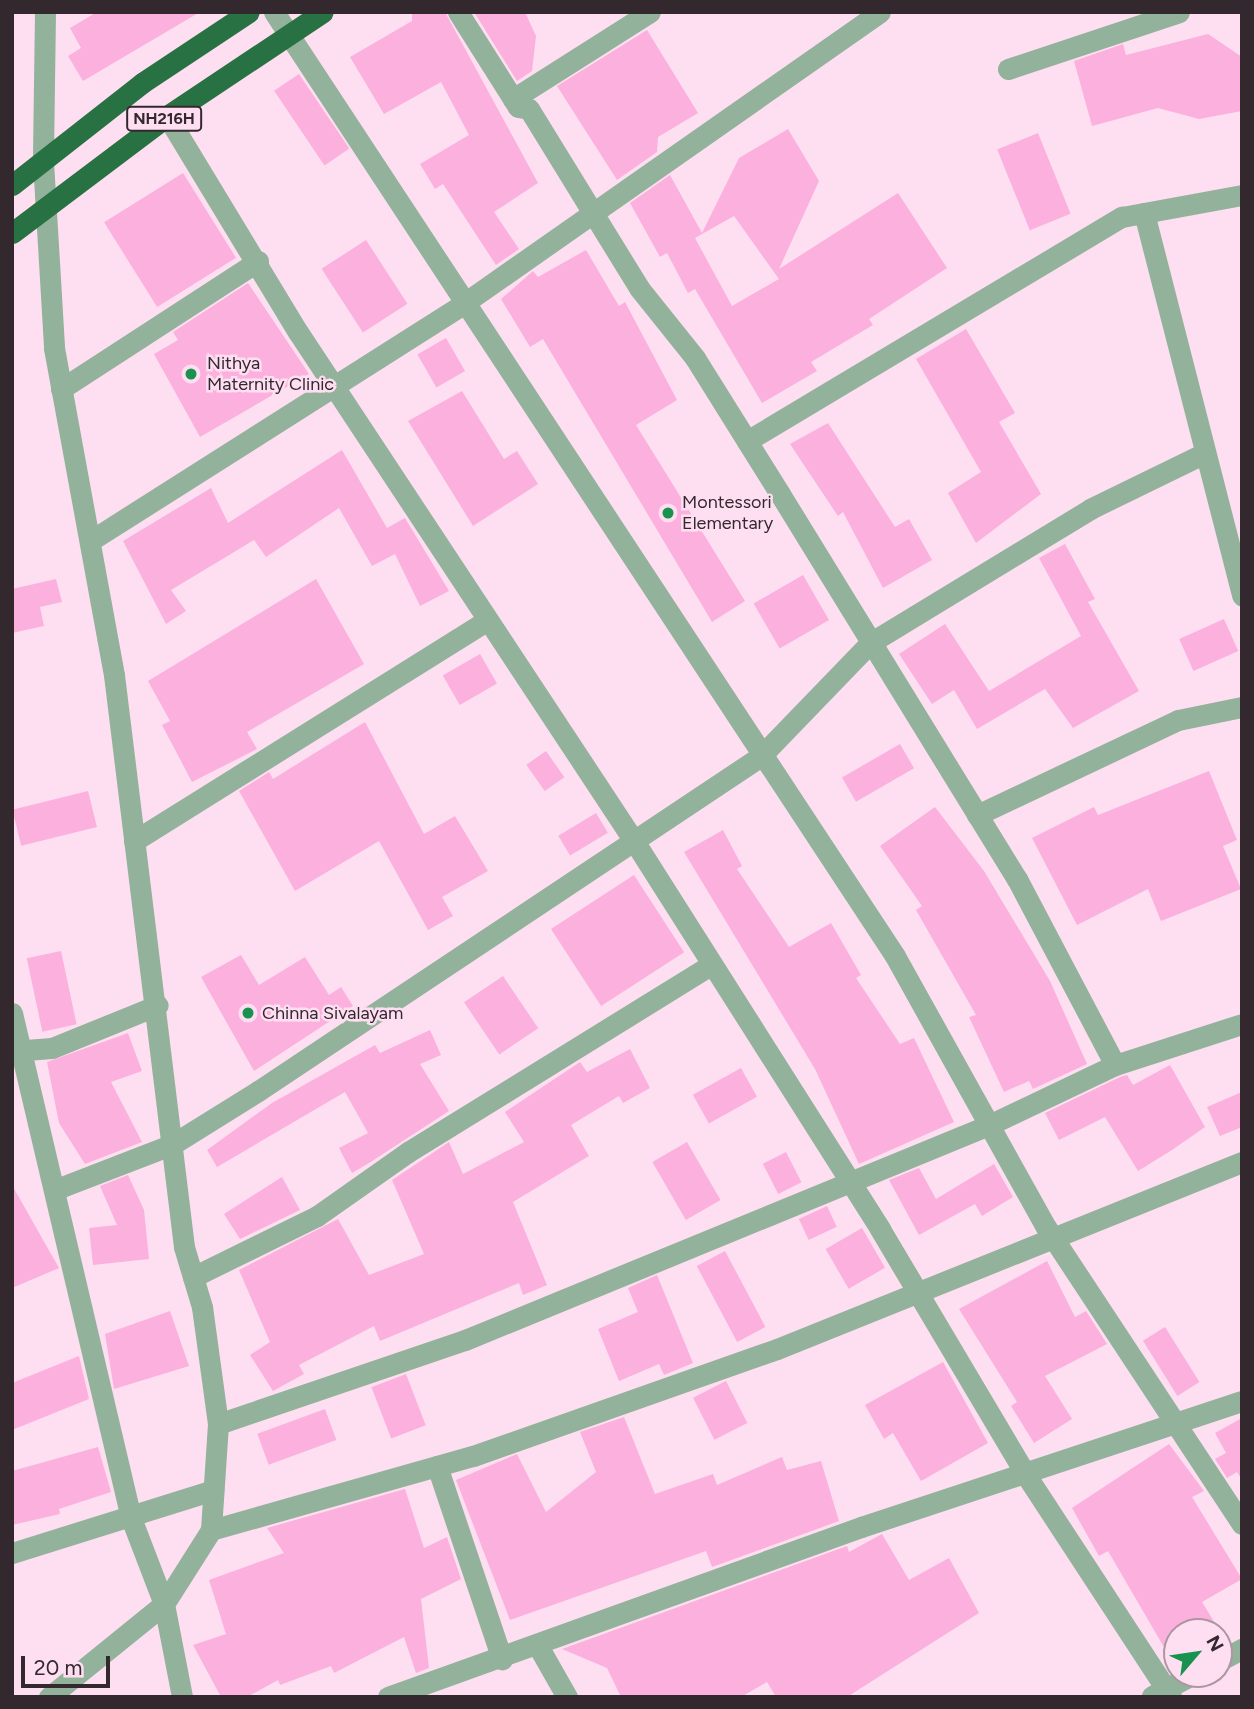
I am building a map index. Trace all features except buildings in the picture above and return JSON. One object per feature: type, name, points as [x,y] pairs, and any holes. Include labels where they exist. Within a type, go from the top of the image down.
[{"type":"highway","name":"NH216H","points":[[12,185],[142,83],[249,12]]},
{"type":"highway","name":"NH216H","points":[[12,233],[47,203],[167,116],[323,12]]},
{"type":"street","points":[[45,12],[43,162],[61,388],[90,541],[158,1005],[184,1247],[193,1277],[218,1424],[211,1530],[164,1604],[50,1697]]},
{"type":"street","points":[[274,12],[292,34],[463,304],[895,956],[1051,1235],[1242,1524]]},
{"type":"street","points":[[458,12],[513,99],[529,109],[593,213],[747,441],[1056,947],[1115,1065]]},
{"type":"street","points":[[513,99],[650,12]]},
{"type":"street","points":[[90,541],[333,384],[463,304],[880,12]]},
{"type":"street","points":[[1007,69],[1179,12]]},
{"type":"street","points":[[167,116],[333,384],[636,844],[848,1179],[1161,1695]]},
{"type":"street","points":[[747,441],[1035,264],[1122,217],[1242,195]]},
{"type":"street","points":[[1144,213],[1203,454],[1242,596]]},
{"type":"street","points":[[61,388],[258,261]]},
{"type":"street","points":[[54,1190],[173,1144],[636,844],[761,755],[870,643],[1090,509],[1203,454]]},
{"type":"street","points":[[134,841],[488,620]]},
{"type":"street","points":[[977,815],[1178,720],[1242,707]]},
{"type":"street","points":[[193,1277],[317,1216],[398,1158],[711,965]]},
{"type":"street","points":[[15,1050],[52,1048],[158,1005]]},
{"type":"street","points":[[12,1013],[15,1050],[54,1190],[131,1518],[164,1604],[183,1697]]},
{"type":"street","points":[[218,1424],[465,1340],[694,1249],[848,1179],[989,1125],[1115,1065],[1242,1024]]},
{"type":"street","points":[[211,1530],[437,1466],[920,1295],[1051,1235],[1242,1162]]},
{"type":"street","points":[[388,1697],[502,1659],[861,1527],[1026,1475],[1242,1401]]},
{"type":"street","points":[[437,1466],[502,1659]]},
{"type":"street","points":[[12,1553],[131,1518],[213,1490]]},
{"type":"street","points":[[538,1646],[567,1697]]},
{"type":"place","name":"Nithya Maternity Clinic","points":[[191,374]]},
{"type":"place","name":"Montessori Elementary","points":[[668,513]]},
{"type":"place","name":"Chinna Sivalayam","points":[[248,1013]]}]
